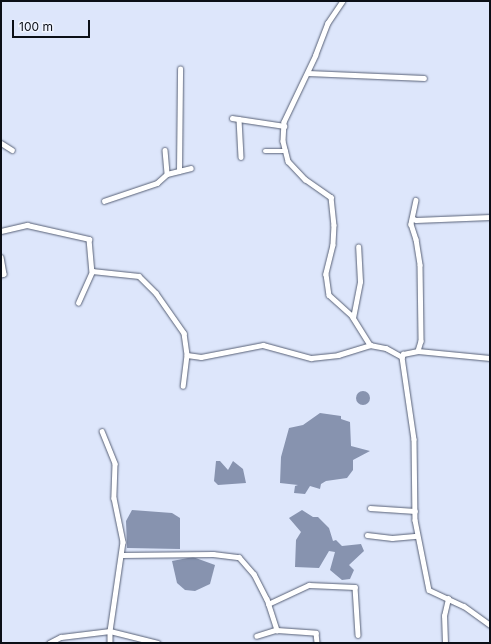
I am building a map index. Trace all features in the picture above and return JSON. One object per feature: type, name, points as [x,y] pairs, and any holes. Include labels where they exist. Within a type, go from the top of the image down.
[{"type":"street","points":[[343,1],[328,23],[308,73],[284,126],[283,141],[288,161],[305,178],[331,196],[334,226],[333,244],[326,274],[329,295],[353,318],[370,345]]},
{"type":"street","points":[[179,171],[180,69]]},
{"type":"street","points":[[308,73],[424,78]]},
{"type":"street","points":[[232,118],[284,126]]},
{"type":"street","points":[[239,119],[241,158]]},
{"type":"street","points":[[1,143],[12,150]]},
{"type":"street","points":[[165,150],[167,174]]},
{"type":"street","points":[[265,151],[286,151]]},
{"type":"street","points":[[104,201],[157,183],[167,174],[191,168]]},
{"type":"street","points":[[416,200],[411,224],[416,239],[420,265],[421,341],[418,351]]},
{"type":"street","points":[[412,218],[416,220],[490,217]]},
{"type":"street","points":[[1,231],[27,225],[89,239],[92,271],[78,303]]},
{"type":"street","points":[[353,318],[360,282],[358,247]]},
{"type":"street","points":[[1,257],[4,274],[1,275]]},
{"type":"street","points":[[92,271],[139,276],[156,293],[184,333],[187,355],[184,386]]},
{"type":"street","points":[[187,355],[201,357],[263,345],[311,358],[322,358],[370,345],[386,348],[402,357]]},
{"type":"street","points":[[402,357],[403,354],[418,351],[490,358]]},
{"type":"street","points":[[402,357],[414,439],[417,536],[429,590],[448,598],[490,625]]},
{"type":"street","points":[[102,431],[115,464],[114,498],[123,542],[110,631],[110,643]]},
{"type":"street","points":[[370,508],[415,510]]},
{"type":"street","points":[[367,535],[392,538],[417,536]]},
{"type":"street","points":[[121,554],[213,554],[239,557],[254,574],[268,604],[277,630]]},
{"type":"street","points":[[268,604],[309,585],[355,587],[358,635]]},
{"type":"street","points":[[445,643],[443,622],[448,598]]},
{"type":"street","points":[[258,636],[277,630],[316,633],[316,643]]},
{"type":"street","points":[[49,643],[61,638],[110,631],[158,643]]},
{"type":"water","points":[[360,391],[366,391],[370,395],[370,401],[366,405],[360,405],[356,401],[356,395]]},
{"type":"water","points":[[320,413],[341,416],[341,419],[350,422],[351,446],[370,451],[353,460],[353,470],[347,478],[326,481],[321,484],[320,489],[310,486],[305,494],[294,493],[295,486],[298,485],[280,483],[281,457],[289,428],[303,425]]},
{"type":"water","points":[[216,461],[220,461],[228,470],[233,461],[243,469],[246,483],[218,485],[214,481]]},
{"type":"water","points":[[132,510],[172,513],[180,518],[180,549],[127,548],[126,521]]},
{"type":"water","points":[[302,510],[313,517],[318,517],[329,528],[333,541],[336,540],[342,546],[361,544],[364,551],[349,565],[354,570],[350,579],[342,580],[330,570],[335,552],[329,551],[319,568],[295,567],[296,540],[301,532],[289,518]]},
{"type":"water","points":[[193,557],[215,565],[210,584],[195,591],[185,590],[177,583],[172,561]]}]
